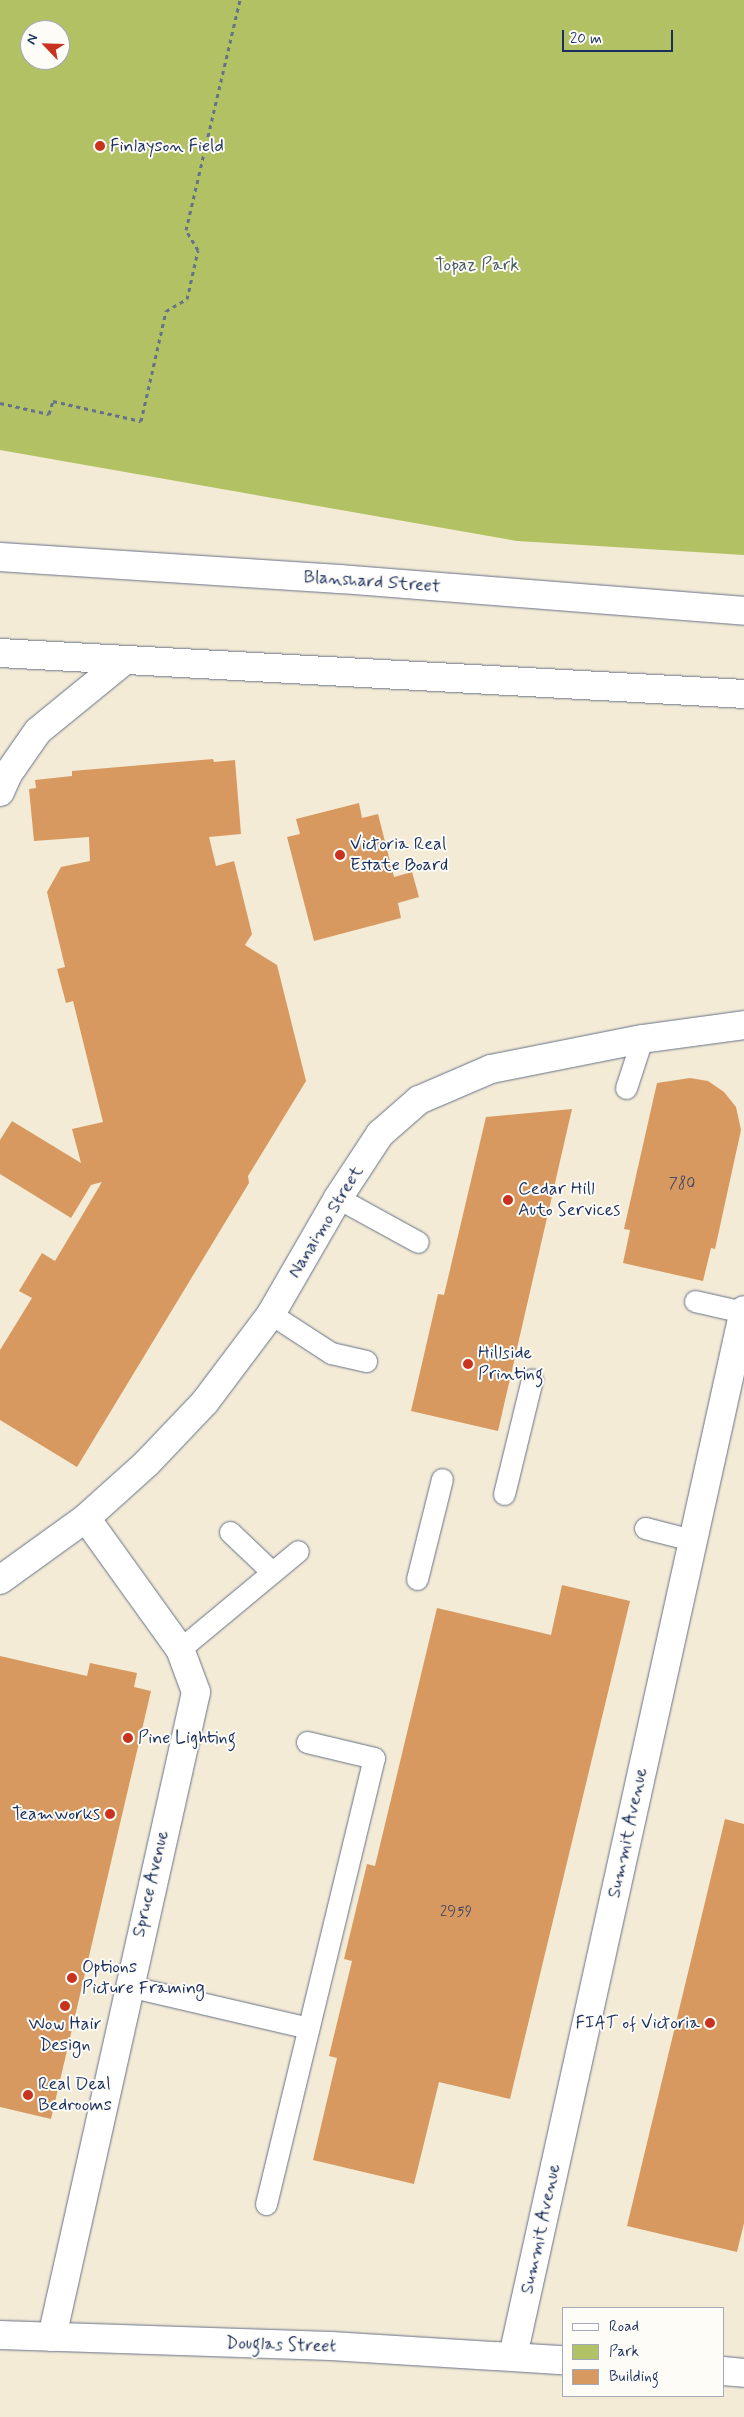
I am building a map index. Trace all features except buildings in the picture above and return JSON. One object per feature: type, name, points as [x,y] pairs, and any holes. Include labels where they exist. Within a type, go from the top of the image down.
[{"type":"street","name":"Blanshard Street","points":[[0,557],[340,579],[744,610]]},
{"type":"street","points":[[0,653],[744,694]]},
{"type":"street","points":[[0,792],[8,774],[38,731],[125,660]]},
{"type":"street","name":"Nanaimo Street","points":[[0,1580],[86,1518],[147,1463],[204,1402],[271,1314],[338,1198],[380,1134],[419,1100],[491,1069],[642,1039],[744,1025]]},
{"type":"street","name":"Summit Avenue","points":[[514,2356],[692,1540],[744,1311]]},
{"type":"street","name":"Spruce Avenue","points":[[52,2337],[128,1986],[196,1692],[180,1649],[86,1518]]},
{"type":"street","name":"Douglas Street","points":[[0,2335],[514,2356],[562,2360]]},
{"type":"street","points":[[724,2372],[744,2373]]},
{"type":"lane","points":[[626,1088],[642,1039]]},
{"type":"lane","points":[[338,1198],[418,1242]]},
{"type":"lane","points":[[695,1301],[744,1311]]},
{"type":"lane","points":[[271,1314],[331,1352],[366,1361]]},
{"type":"lane","points":[[504,1494],[532,1379]]},
{"type":"lane","points":[[417,1579],[442,1479]]},
{"type":"lane","points":[[645,1528],[692,1540]]},
{"type":"lane","points":[[230,1532],[272,1572]]},
{"type":"lane","points":[[180,1649],[298,1551]]},
{"type":"lane","points":[[266,2204],[374,1758],[307,1742]]},
{"type":"lane","points":[[128,1986],[308,2028]]},
{"type":"path","points":[[0,403],[50,414],[53,401],[141,421],[166,312],[187,299],[198,250],[186,230],[240,0]]},
{"type":"green space","name":"Topaz Park","points":[[0,0],[744,0],[744,555],[517,541],[0,450]]},
{"type":"place","name":"Finlayson Field","points":[[100,146]]},
{"type":"place","name":"Victoria Real Estate Board","points":[[340,855]]},
{"type":"place","name":"Cedar Hill Auto Services","points":[[508,1200]]},
{"type":"place","name":"Hillside Printing","points":[[468,1364]]},
{"type":"place","name":"Pine Lighting","points":[[128,1738]]},
{"type":"place","name":"Teamworks","points":[[110,1814]]},
{"type":"place","name":"Options Picture Framing","points":[[72,1978]]},
{"type":"place","name":"Wow Hair Design","points":[[65,2006]]},
{"type":"place","name":"FIAT of Victoria","points":[[710,2023]]},
{"type":"place","name":"Real Deal Bedrooms","points":[[28,2095]]}]
